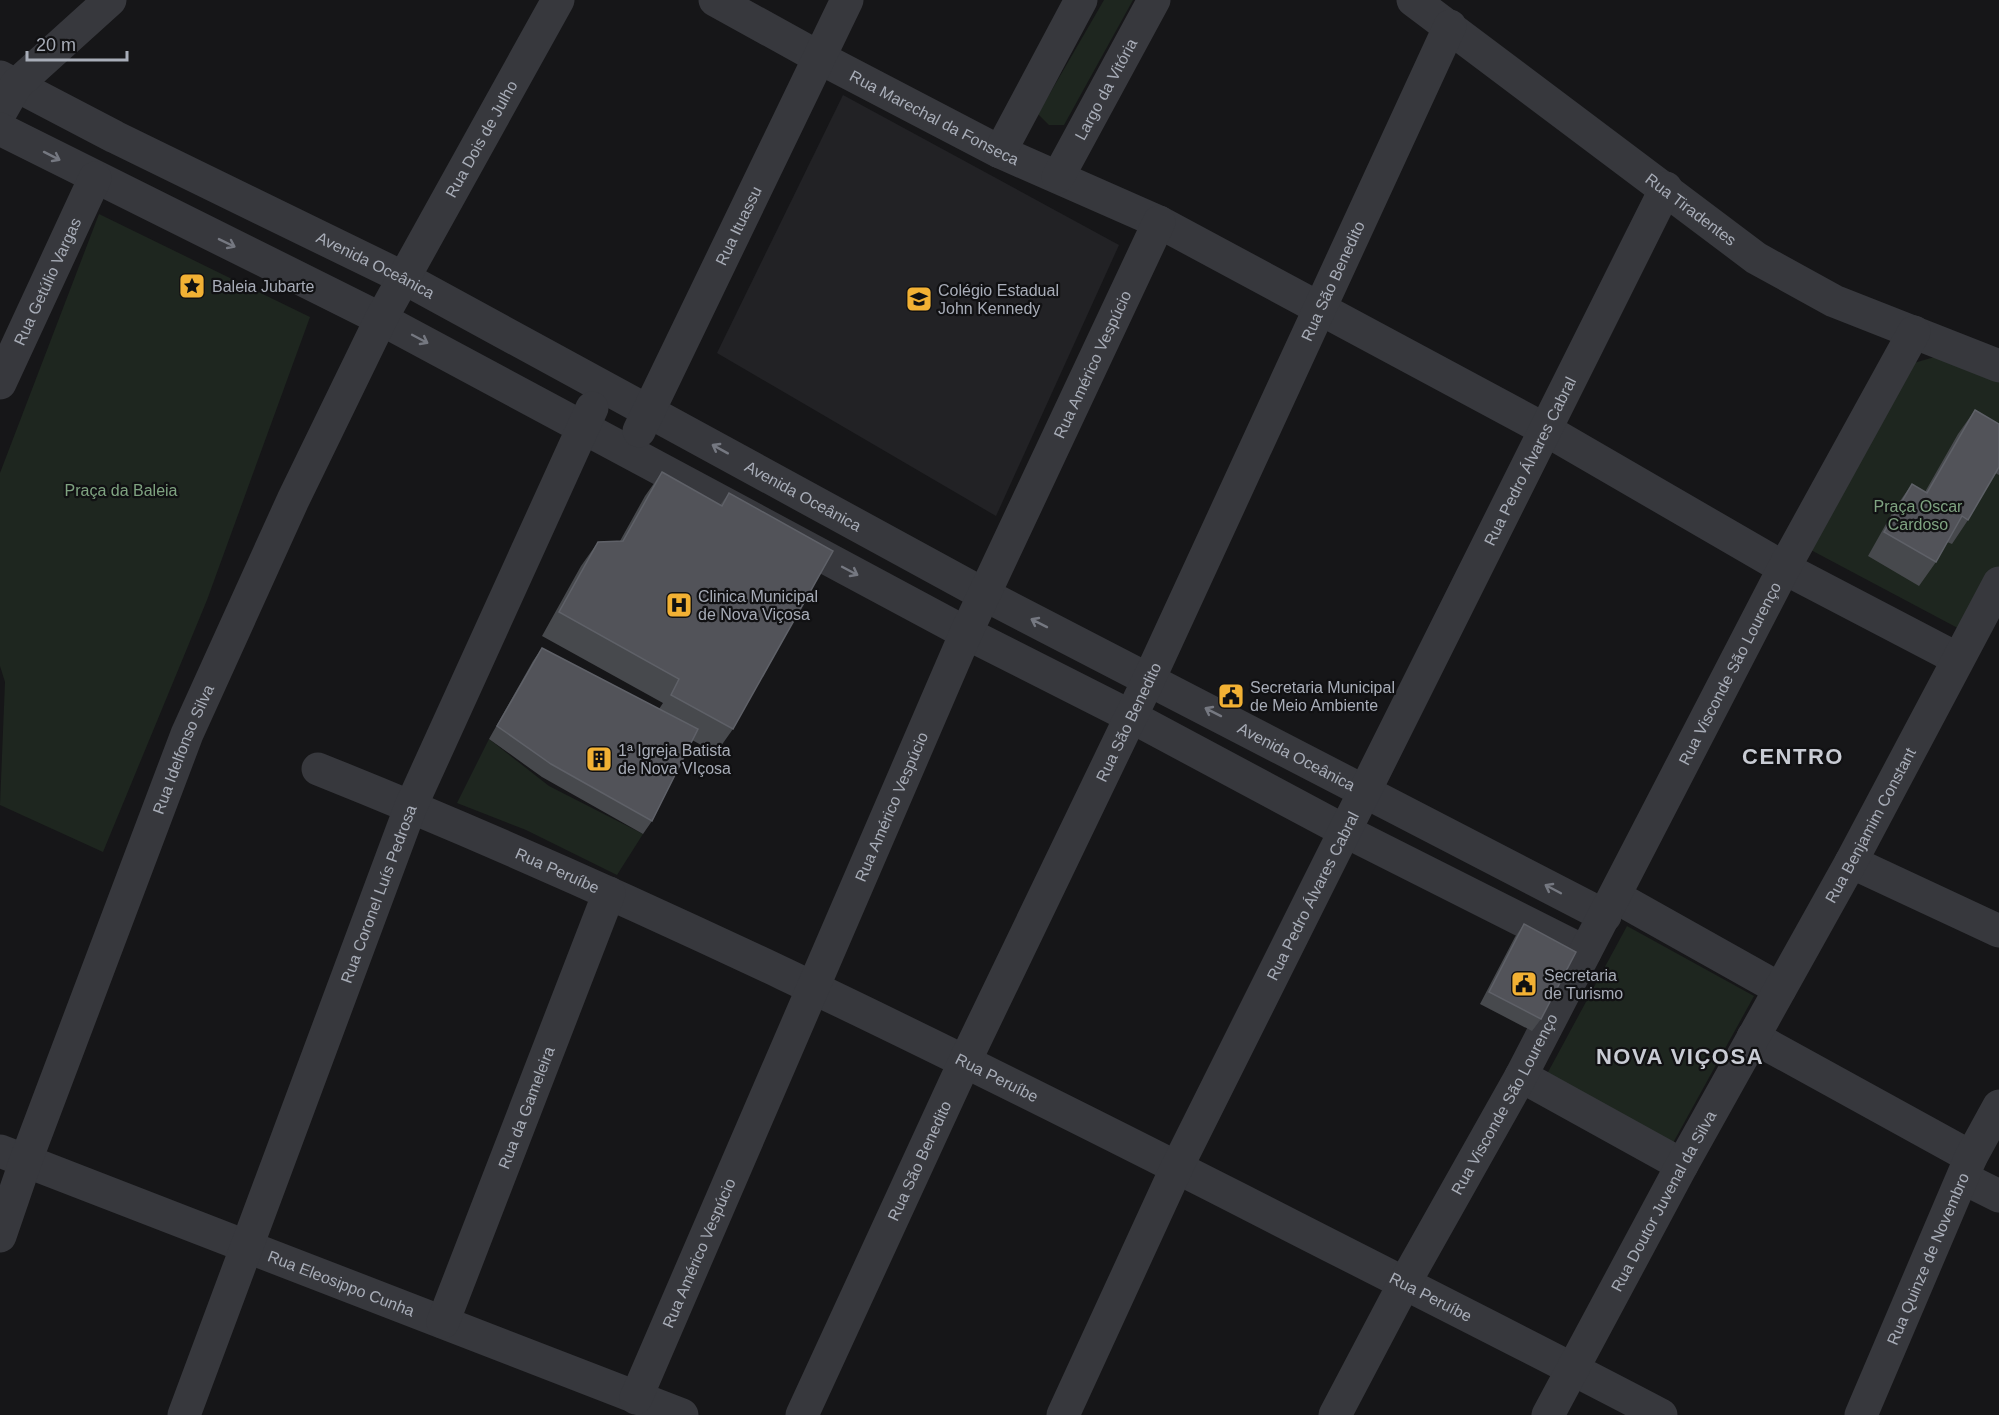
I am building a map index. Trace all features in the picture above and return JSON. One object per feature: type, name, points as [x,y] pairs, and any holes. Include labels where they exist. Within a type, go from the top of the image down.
[{"type":"street","points":[[5,92],[110,0]]},
{"type":"street","name":"Rua Dois de Julho","points":[[405,278],[558,0]]},
{"type":"street","name":"Rua Marechal da Fonseca","points":[[715,0],[1000,152],[1159,222],[1546,430],[1784,568]]},
{"type":"street","name":"Rua Ituassu","points":[[629,451],[847,0]]},
{"type":"street","points":[[1000,152],[1081,0]]},
{"type":"street","name":"Largo da Vitória","points":[[1059,177],[1154,0]]},
{"type":"street","name":"Rua Tiradentes","points":[[1413,0],[1765,263],[1834,301],[1999,366]]},
{"type":"street","name":"Rua São Benedito","points":[[802,1415],[965,1061],[1149,679],[1450,26]]},
{"type":"street","name":"Avenida Oceânica","points":[[5,92],[405,278],[985,595],[1363,790],[1780,989]]},
{"type":"street","points":[[0,129],[381,319],[966,633],[1343,830],[1585,952]]},
{"type":"street","name":"Rua Getúlio Vargas","points":[[0,383],[95,178]]},
{"type":"street","name":"Rua Pedro Álvares Cabral","points":[[1063,1415],[1177,1167],[1363,790],[1666,189]]},
{"type":"street","name":"Rua Américo Vespúcio","points":[[636,1398],[966,633],[1159,222]]},
{"type":"street","name":"Rua Idelfonso Silva","points":[[0,1236],[13,1156],[187,734],[293,500],[381,319],[405,278]]},
{"type":"street","points":[[1914,332],[1784,568],[1958,659],[1999,583]]},
{"type":"street","name":"Rua Coronel Luís Pedrosa","points":[[184,1415],[411,806],[603,386]]},
{"type":"street","name":"Rua Visconde São Lourenço","points":[[1335,1415],[1404,1284],[1521,1076],[1784,568]]},
{"type":"street","name":"Rua Benjamim Constant","points":[[1780,989],[1851,862],[1958,659]]},
{"type":"street","name":"Rua Peruíbe","points":[[318,769],[411,806],[609,893],[812,987],[1177,1167],[1661,1415]]},
{"type":"street","points":[[1851,862],[1999,932]]},
{"type":"street","name":"Rua da Gameleira","points":[[443,1322],[609,893]]},
{"type":"street","name":"Rua Doutor Juvenal da Silva","points":[[1548,1415],[1682,1165],[1780,989]]},
{"type":"street","points":[[1754,1037],[1967,1167],[1999,1196]]},
{"type":"street","points":[[1521,1076],[1682,1165]]},
{"type":"street","name":"Rua Quinze de Novembro","points":[[1862,1415],[1967,1167],[1999,1106]]},
{"type":"street","name":"Rua Eleosippo Cunha","points":[[13,1156],[682,1415]]},
{"type":"shaded area","name":"Colégio Estadual John Kennedy","points":[[843,95],[1119,245],[996,516],[717,353]]},
{"type":"green space","points":[[1104,0],[1133,0],[1064,125],[1049,125],[1038,114]]},
{"type":"green space","name":"Praça da Baleia","points":[[99,214],[310,317],[207,600],[103,852],[0,805],[5,682],[0,666],[0,473]]},
{"type":"green space","name":"Praça Oscar Cardoso","points":[[1938,356],[1999,379],[1999,576],[1969,634],[1809,549],[1907,365]]},
{"type":"green space","points":[[489,739],[549,786],[643,834],[617,875],[526,830],[457,803]]},
{"type":"green space","points":[[1627,926],[1754,996],[1673,1143],[1547,1074]]},
{"type":"building","points":[[1975,410],[1999,424],[1999,467],[1968,520],[1962,516],[1936,562],[1884,532],[1912,484],[1927,493]]},
{"type":"building","name":"Clinica Municipal de Nova Viçosa","points":[[662,472],[722,506],[729,493],[833,551],[733,729],[671,695],[679,679],[559,612],[598,542],[623,541]]},
{"type":"building","name":"1ª Igreja Batista de Nova VIçosa","points":[[542,648],[698,729],[652,821],[551,764],[497,726]]},
{"type":"building","name":"Secretaria de Turismo","points":[[1524,924],[1576,952],[1541,1019],[1489,992]]},
{"type":"place","name":"Baleia Jubarte","points":[[192,286]]},
{"type":"place","name":"Colégio Estadual John Kennedy","points":[[919,299]]},
{"type":"place","name":"Clinica Municipal de Nova Viçosa","points":[[679,605]]},
{"type":"place","name":"Secretaria Municipal de Meio Ambiente","points":[[1231,696]]},
{"type":"place","name":"1ª Igreja Batista de Nova VIçosa","points":[[599,759]]},
{"type":"place","name":"Secretaria de Turismo","points":[[1524,984]]},
{"type":"district","name":"CENTRO","points":[[1793,756]]},
{"type":"district","name":"NOVA VIÇOSA","points":[[1680,1056]]}]
